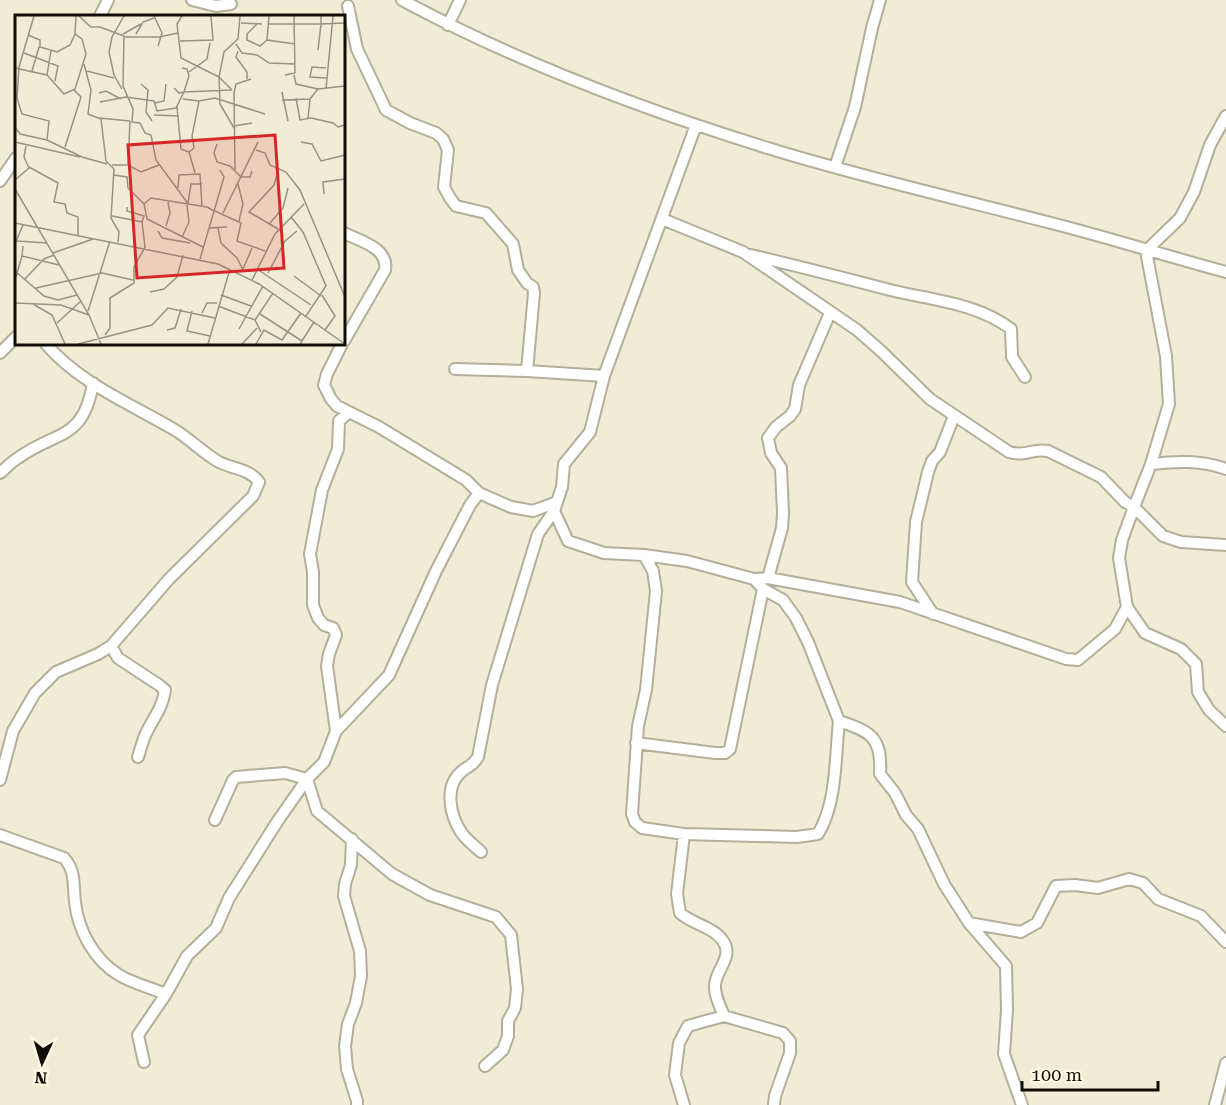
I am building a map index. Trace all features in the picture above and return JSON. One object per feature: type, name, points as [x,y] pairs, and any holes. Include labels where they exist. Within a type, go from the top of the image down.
[{"type":"street","points":[[100,15],[108,0]]},
{"type":"street","points":[[192,0],[207,5],[232,2]]},
{"type":"street","points":[[402,0],[448,25],[552,72],[771,149],[1072,228],[1226,272]]},
{"type":"street","points":[[448,25],[460,0]]},
{"type":"street","points":[[835,167],[855,107],[880,0]]},
{"type":"street","points":[[350,3],[357,49],[386,110],[436,133],[443,139],[448,150],[444,187],[450,198],[456,206],[486,213],[513,244],[518,270],[527,284],[533,287],[534,293],[527,371]]},
{"type":"street","points":[[1146,251],[1180,218],[1194,192],[1210,145],[1226,116]]},
{"type":"street","points":[[481,852],[461,832],[449,802],[451,786],[461,772],[473,765],[478,757],[492,685],[534,545],[538,534],[555,507],[562,487],[564,464],[590,432],[604,376],[696,124]]},
{"type":"street","points":[[0,181],[15,159]]},
{"type":"street","points":[[662,219],[743,252],[892,290],[942,300],[996,317],[1011,329],[1012,357],[1025,377]]},
{"type":"street","points":[[345,234],[379,251],[386,262],[385,270],[345,339]]},
{"type":"street","points":[[1146,251],[1166,356],[1169,404],[1151,464],[1122,540],[1119,558],[1126,607],[1145,633],[1181,649],[1196,664],[1198,692],[1209,710],[1226,726]]},
{"type":"street","points":[[743,252],[856,330],[930,399],[1009,452],[1018,455],[1039,449],[1048,451],[1101,477],[1163,537],[1191,544],[1226,545]]},
{"type":"street","points":[[768,578],[782,528],[783,513],[781,468],[771,453],[768,438],[795,409],[799,385],[830,313]]},
{"type":"street","points":[[0,353],[15,338]]},
{"type":"street","points":[[0,780],[13,732],[34,693],[57,672],[111,646],[168,579],[253,496],[259,482],[254,475],[221,463],[178,432],[93,383],[47,345]]},
{"type":"street","points":[[342,345],[324,385],[331,399],[349,412],[379,427],[466,480],[479,493],[511,507],[533,511],[555,507]]},
{"type":"street","points":[[455,369],[604,376]]},
{"type":"street","points":[[0,473],[18,457],[72,429],[90,400],[93,383]]},
{"type":"street","points":[[336,731],[327,666],[328,654],[336,635],[333,628],[324,625],[318,618],[313,605],[313,573],[310,554],[322,490],[338,448],[339,421],[349,412]]},
{"type":"street","points":[[933,614],[912,582],[916,522],[928,472],[932,461],[940,452],[954,416]]},
{"type":"street","points":[[1151,464],[1180,461],[1211,464],[1226,469]]},
{"type":"street","points":[[144,1062],[138,1035],[166,994],[187,956],[216,928],[229,898],[307,779],[324,762],[336,731],[389,675],[436,571],[470,505],[479,493]]},
{"type":"street","points":[[555,507],[568,541],[604,553],[644,555],[687,561],[754,579],[768,578],[900,602],[1066,658],[1078,660],[1115,629],[1126,607]]},
{"type":"street","points":[[644,555],[653,571],[656,591],[646,690],[636,743],[632,814],[642,828],[650,830],[684,834],[797,837],[818,834],[827,820],[839,721],[808,642],[796,618],[783,600],[764,589],[754,579]]},
{"type":"street","points":[[636,743],[715,753],[725,753],[730,749],[764,589]]},
{"type":"street","points":[[111,646],[118,658],[165,690],[164,702],[144,736],[138,756]]},
{"type":"street","points":[[839,721],[854,726],[876,741],[881,754],[880,774],[895,793],[906,815],[918,829],[944,884],[969,922],[1006,966],[1007,1010],[1004,1054],[1022,1105]]},
{"type":"street","points":[[215,820],[236,777],[285,772],[307,779]]},
{"type":"street","points":[[307,779],[317,811],[392,874],[430,895],[496,916],[511,935],[518,989],[515,1008],[508,1021],[508,1036],[503,1050],[485,1066]]},
{"type":"street","points":[[684,834],[677,894],[680,913],[689,921],[712,931],[724,942],[727,958],[715,981],[717,998],[724,1016]]},
{"type":"street","points":[[0,835],[64,858],[70,865],[74,880],[75,902],[80,925],[99,960],[120,976],[166,994]]},
{"type":"street","points":[[352,839],[351,865],[344,896],[360,951],[361,976],[356,1002],[348,1024],[345,1046],[347,1069],[357,1105]]},
{"type":"street","points":[[969,922],[1020,932],[1036,923],[1056,886],[1075,885],[1098,888],[1129,879],[1143,883],[1158,899],[1201,916],[1226,942]]},
{"type":"street","points":[[684,1105],[675,1075],[679,1043],[688,1026],[724,1016],[783,1033],[789,1041],[790,1053],[774,1105]]},
{"type":"street","points":[[1215,1105],[1226,1063]]}]
